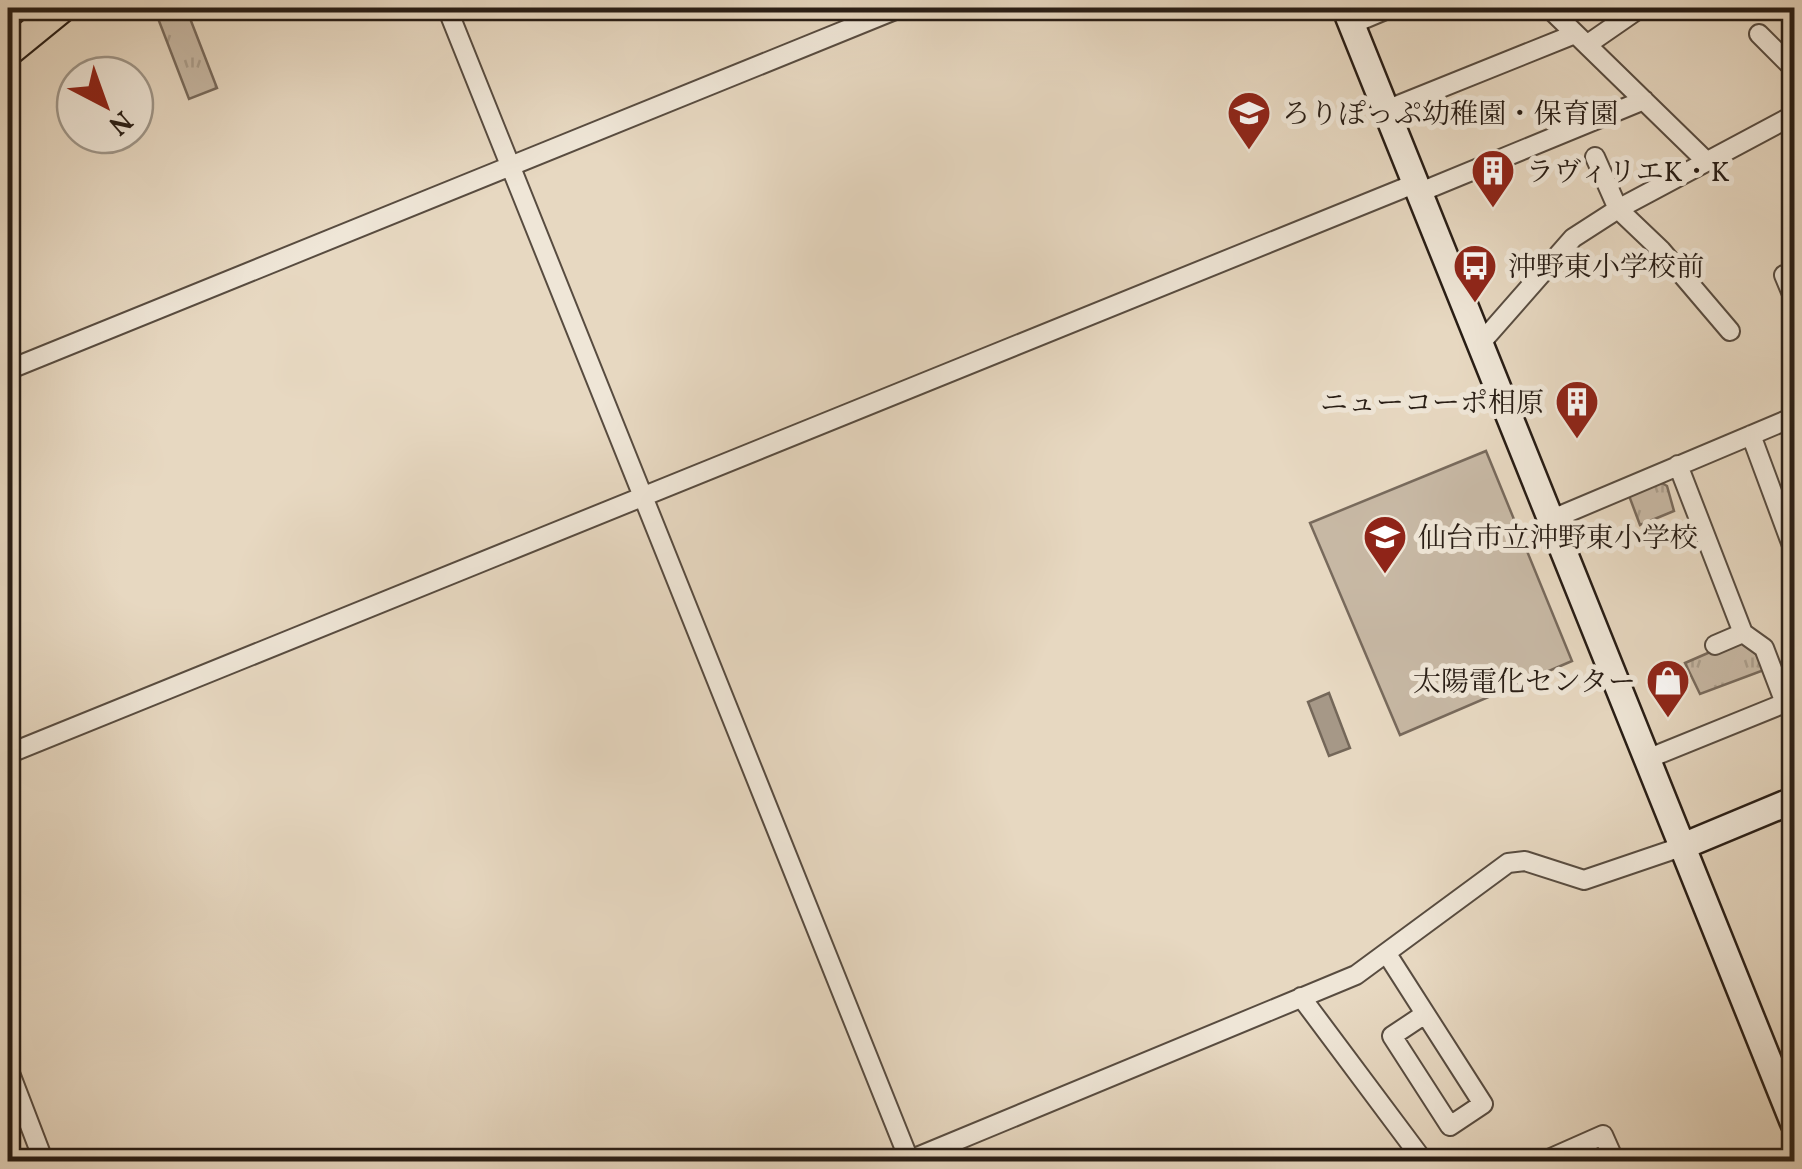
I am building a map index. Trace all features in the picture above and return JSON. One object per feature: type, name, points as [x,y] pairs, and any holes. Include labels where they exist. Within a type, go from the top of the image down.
[{"type":"main road","points":[[8,52],[55,10]]},
{"type":"street","points":[[447,8],[908,1161],[1356,975],[1508,863],[1526,861],[1584,880],[1682,847],[1794,800]]},
{"type":"street","points":[[8,370],[900,8]]},
{"type":"street","points":[[1390,8],[1348,16],[1794,1124]]},
{"type":"street","points":[[1549,8],[1708,162]]},
{"type":"street","points":[[1386,110],[1581,39],[1640,8]]},
{"type":"street","points":[[1760,34],[1794,68]]},
{"type":"street","points":[[8,754],[1644,100]]},
{"type":"street","points":[[1479,345],[1573,238],[1618,208],[1794,115]]},
{"type":"street","points":[[1595,158],[1618,208],[1661,250],[1730,330]]},
{"type":"street","points":[[1784,275],[1794,299]]},
{"type":"street","points":[[1550,520],[1794,417]]},
{"type":"street","points":[[1752,435],[1786,505],[1794,551]]},
{"type":"street","points":[[1647,759],[1785,703],[1764,648],[1743,633],[1678,465]]},
{"type":"street","points":[[1715,644],[1743,633]]},
{"type":"street","points":[[1387,954],[1426,1014],[1484,1104],[1450,1126],[1392,1036],[1426,1014]]},
{"type":"street","points":[[1302,997],[1422,1159],[1440,1162]]},
{"type":"street","points":[[8,1068],[44,1162]]},
{"type":"street","points":[[1542,1162],[1604,1135],[1615,1162]]},
{"type":"green space","points":[[154,8],[186,8],[217,88],[189,99]]},
{"type":"green space","points":[[1486,451],[1572,661],[1400,735],[1310,523]]},
{"type":"green space","points":[[1657,480],[1667,486],[1674,511],[1640,525],[1628,493]]},
{"type":"green space","points":[[1740,639],[1757,651],[1764,670],[1700,694],[1685,663]]},
{"type":"shaded area","points":[[1329,693],[1350,748],[1329,756],[1308,702]]},
{"type":"place","name":"ろりぽっぷ幼稚園・保育園","points":[[1249,151]]},
{"type":"place","name":"ラヴィリエK・K","points":[[1493,209]]},
{"type":"place","name":"沖野東小学校前","points":[[1475,304]]},
{"type":"place","name":"ニューコーポ相原","points":[[1577,440]]},
{"type":"place","name":"仙台市立沖野東小学校","points":[[1385,575]]},
{"type":"place","name":"太陽電化センター","points":[[1668,719]]}]
